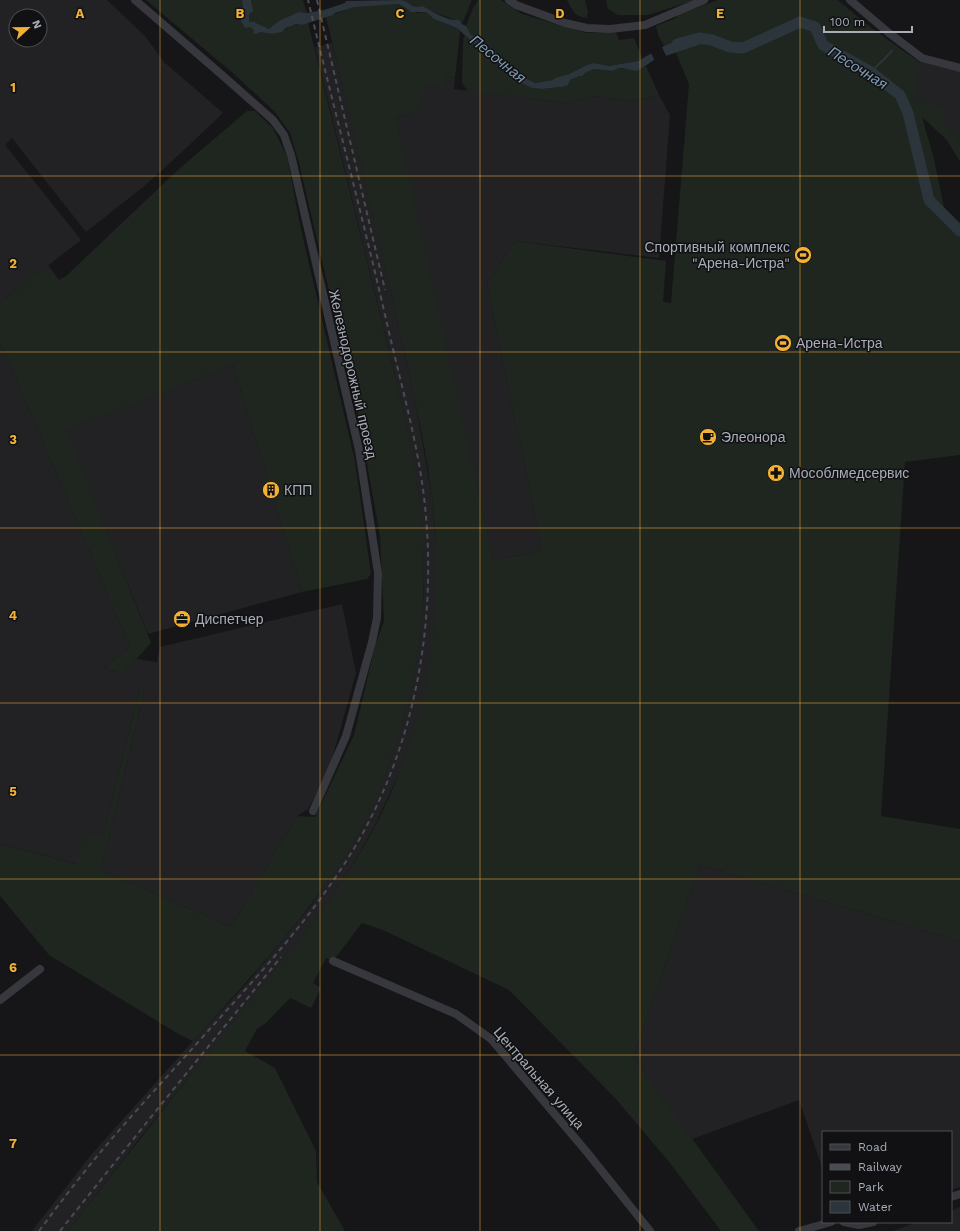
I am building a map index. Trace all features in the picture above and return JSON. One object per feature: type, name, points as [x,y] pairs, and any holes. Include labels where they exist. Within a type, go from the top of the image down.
[{"type":"street","name":"Железнодорожный проезд","points":[[135,0],[254,102],[273,120],[284,136],[291,155],[359,450],[378,573],[378,618],[346,736],[313,811]]},
{"type":"street","points":[[509,0],[516,5],[565,22],[587,28],[610,29],[645,25],[704,0]]},
{"type":"street","points":[[850,0],[889,33],[922,58],[960,68]]},
{"type":"street","name":"Центральная улица","points":[[333,961],[456,1014],[491,1039],[586,1151],[650,1231]]},
{"type":"street","points":[[0,1000],[40,969]]},
{"type":"street","points":[[799,1231],[827,1223]]},
{"type":"street","points":[[849,1223],[859,1225],[868,1223]]},
{"type":"shaded area","points":[[0,0],[107,0],[145,36],[164,62],[223,113],[143,187],[86,232],[12,138],[5,145],[81,240],[0,303]]},
{"type":"shaded area","points":[[332,43],[368,189],[415,400],[432,497],[437,553],[437,591],[433,646],[424,696],[411,742],[399,774],[374,827],[351,868],[327,904],[285,960],[146,1130],[68,1231],[32,1231],[91,1155],[247,983],[310,907],[360,831],[390,761],[404,719],[419,642],[424,591],[423,549],[418,489],[402,404],[315,47]]},
{"type":"shaded area","points":[[922,58],[960,68],[960,140],[913,96]]},
{"type":"shaded area","points":[[446,76],[455,78],[454,89],[569,103],[592,96],[635,101],[659,95],[670,115],[659,258],[515,241],[487,284],[542,549],[529,554],[493,560],[441,340],[396,117],[419,111],[426,85]]},
{"type":"shaded area","points":[[0,341],[130,647],[104,668],[123,674],[136,659],[157,662],[160,647],[342,604],[356,673],[328,773],[308,809],[297,816],[231,927],[101,870],[144,692],[140,691],[102,838],[77,864],[0,844]]},
{"type":"shaded area","points":[[233,365],[302,592],[148,634],[65,430]]},
{"type":"shaded area","points":[[700,865],[960,941],[960,1187],[952,1190],[952,1131],[822,1131],[822,1167],[799,1100],[692,1139],[633,1057]]},
{"type":"shaded area","points":[[960,1207],[960,1231],[893,1231],[915,1223],[952,1223],[952,1211]]},
{"type":"green space","points":[[146,0],[246,0],[247,15],[252,7],[251,0],[303,0],[307,13],[298,12],[287,17],[282,25],[260,32],[270,34],[277,33],[295,24],[302,25],[308,22],[402,404],[418,488],[424,561],[420,635],[415,672],[407,708],[397,743],[366,819],[359,833],[323,889],[303,915],[282,941],[193,1041],[180,1035],[49,955],[0,896],[0,844],[76,864],[83,835],[102,838],[140,691],[144,692],[101,870],[231,927],[297,816],[315,817],[354,735],[375,646],[384,621],[380,536],[354,391],[299,163],[290,133],[275,112],[234,74]]},
{"type":"green space","points":[[401,0],[472,0],[462,24],[456,20],[435,13],[423,6],[415,7]]},
{"type":"green space","points":[[478,0],[501,0],[522,14],[586,33],[616,32],[619,40],[634,38],[642,58],[638,61],[609,66],[594,63],[553,80],[535,83],[525,78],[498,57],[496,52],[471,35],[466,26]]},
{"type":"green space","points":[[567,0],[585,0],[588,12],[587,18],[577,15],[572,10]]},
{"type":"green space","points":[[606,0],[695,0],[648,15],[618,15],[608,9]]},
{"type":"green space","points":[[718,0],[838,0],[865,23],[921,63],[914,96],[943,109],[943,123],[960,140],[960,162],[947,140],[922,117],[934,159],[944,207],[960,232],[960,455],[905,462],[881,816],[960,829],[960,941],[700,865],[633,1057],[759,1231],[721,1231],[670,1163],[615,1098],[509,990],[383,930],[362,923],[333,961],[326,958],[313,983],[321,988],[311,1008],[290,998],[266,1023],[257,1029],[245,1051],[275,1068],[316,1151],[317,1182],[345,1231],[68,1231],[187,1080],[286,958],[341,883],[373,830],[392,791],[420,710],[434,626],[436,583],[436,540],[429,473],[410,377],[326,17],[355,7],[399,4],[417,13],[426,12],[434,19],[457,28],[460,31],[455,78],[446,76],[443,87],[426,85],[420,111],[396,117],[493,560],[529,554],[542,549],[487,284],[515,241],[666,261],[663,302],[671,303],[689,84],[671,43],[664,46],[659,37],[656,26],[676,18],[677,15]]},
{"type":"green space","points":[[464,35],[493,58],[497,64],[532,88],[542,89],[561,87],[570,80],[594,69],[613,71],[619,68],[642,68],[646,66],[659,95],[635,101],[592,96],[569,103],[468,91],[463,85],[462,81]]},
{"type":"green space","points":[[247,111],[255,111],[273,128],[287,156],[300,225],[355,461],[371,574],[367,579],[302,592],[233,365],[66,430],[151,643],[123,674],[104,668],[130,647],[0,341],[0,303],[48,265],[59,280],[66,276],[180,168]]},
{"type":"water","points":[[242,0],[251,0],[253,11],[249,14],[249,22],[254,22],[269,29],[279,21],[298,12],[307,13],[324,10],[345,3],[346,1],[401,0],[415,7],[423,6],[445,18],[459,20],[466,26],[471,35],[496,52],[498,57],[525,78],[535,83],[553,80],[594,63],[609,66],[638,61],[676,41],[687,39],[701,44],[654,60],[636,71],[622,68],[613,71],[594,69],[582,76],[570,80],[568,85],[542,89],[532,88],[512,78],[497,64],[493,58],[480,49],[457,28],[434,19],[426,12],[411,12],[399,4],[355,7],[302,25],[296,24],[286,28],[282,32],[272,34],[260,32],[256,34],[253,33],[254,30],[250,27],[245,28],[241,21],[239,13],[243,7]]},
{"type":"pier","points":[[661,45],[667,58],[655,61],[650,51]]},
{"type":"waterway","name":"Песочная","points":[[677,44],[699,38],[712,40],[730,47],[743,48],[800,22],[815,27],[823,45],[871,72],[900,95],[908,113],[929,200],[960,231]]},
{"type":"waterway","points":[[871,72],[892,51]]},
{"type":"railway","points":[[39,1231],[80,1177],[136,1111],[262,971],[296,931],[328,888],[343,866],[367,824],[388,781],[404,735],[416,689],[424,641],[428,593],[428,545],[421,476],[413,433],[369,246],[308,0]]},
{"type":"railway","points":[[317,0],[385,290]]},
{"type":"railway","points":[[60,1231],[281,957]]},
{"type":"place","name":"Спортивный комплекс \"Арена-Истра\"","points":[[803,255]]},
{"type":"place","name":"Арена-Истра","points":[[783,343]]},
{"type":"place","name":"Элеонора","points":[[708,437]]},
{"type":"place","name":"Мособлмедсервис","points":[[776,473]]},
{"type":"place","name":"КПП","points":[[271,490]]},
{"type":"place","name":"Диспетчер","points":[[182,619]]}]
